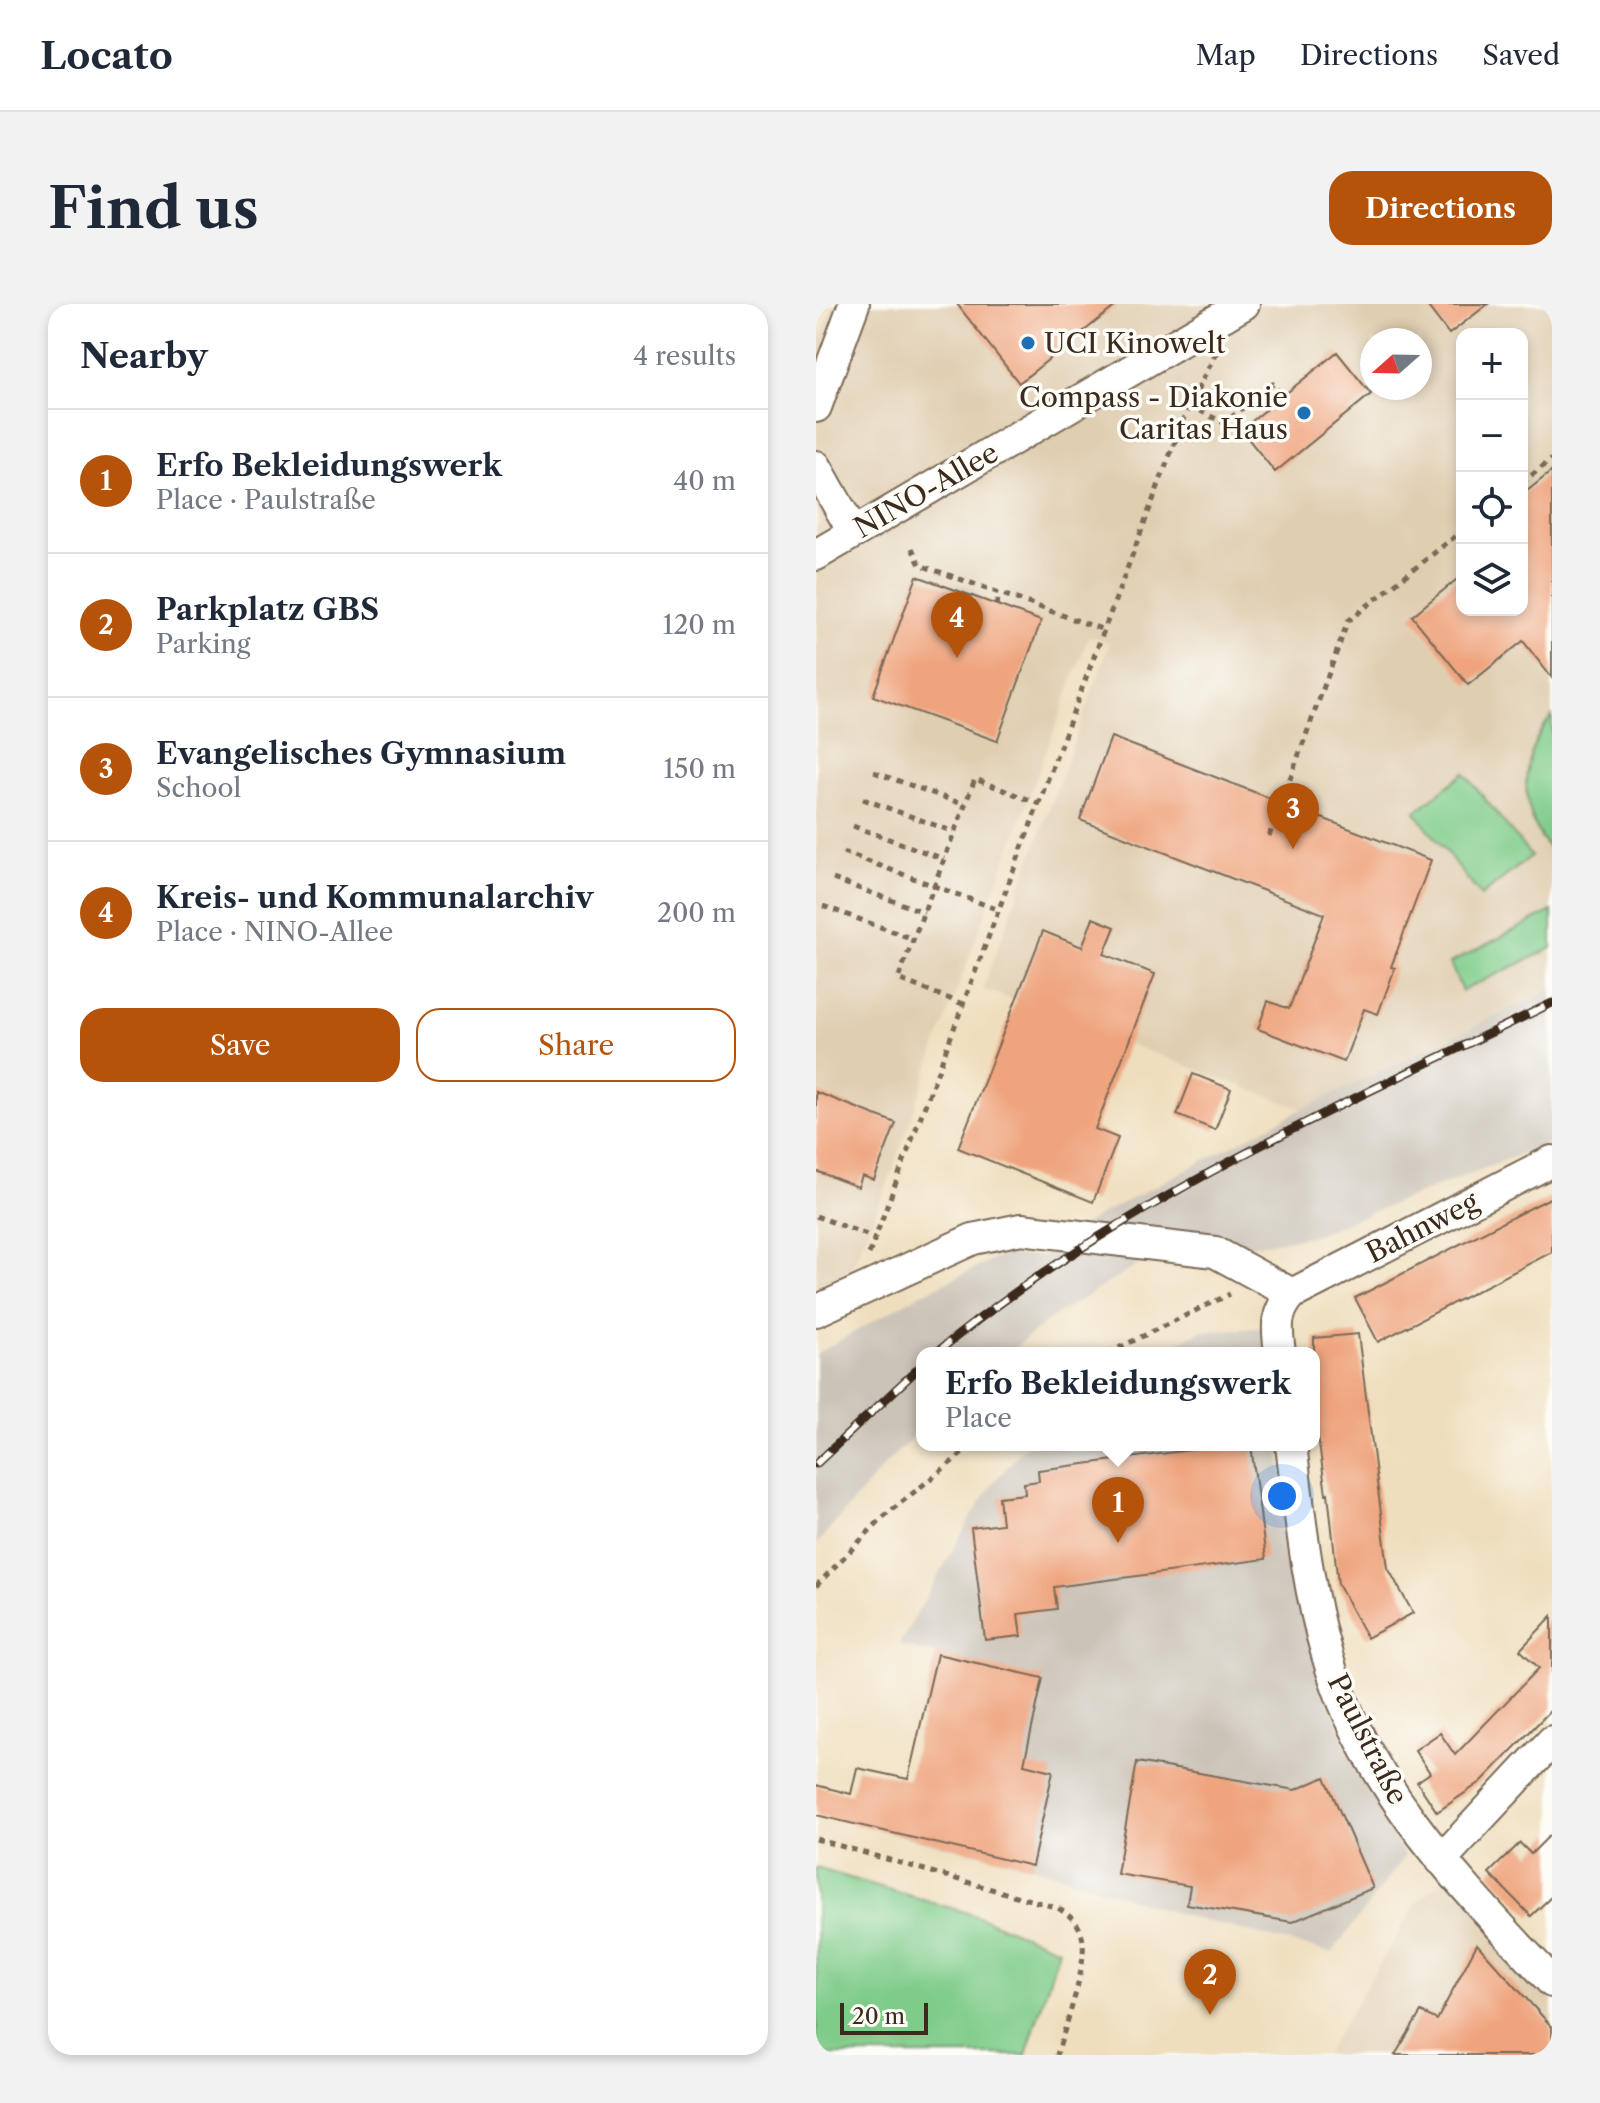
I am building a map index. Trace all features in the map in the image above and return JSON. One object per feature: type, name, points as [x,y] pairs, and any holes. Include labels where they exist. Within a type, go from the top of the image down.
[{"type":"street","points":[[816,407],[854,304]]},
{"type":"street","name":"NINO-Allee","points":[[816,555],[1244,304]]},
{"type":"street","points":[[816,466],[853,532]]},
{"type":"street","name":"Bahnweg","points":[[1292,1294],[1552,1161]]},
{"type":"street","points":[[816,1311],[973,1239],[1021,1229],[1215,1252],[1292,1294],[1279,1308],[1276,1328],[1279,1347]]},
{"type":"street","name":"Paulstraße","points":[[1292,1451],[1308,1578],[1335,1678],[1356,1729],[1397,1803],[1441,1860],[1552,1982]]},
{"type":"street","points":[[1441,1860],[1552,1741]]},
{"type":"path","points":[[855,1292],[1189,405],[1216,359],[1217,345],[1208,327]]},
{"type":"path","points":[[1189,405],[1224,423],[1273,384],[1283,396]]},
{"type":"path","points":[[1528,478],[1552,459]]},
{"type":"path","points":[[1269,836],[1348,621],[1456,536]]},
{"type":"path","points":[[912,548],[920,565],[1104,630]]},
{"type":"path","points":[[996,605],[1000,594]]},
{"type":"path","points":[[874,772],[965,805]]},
{"type":"path","points":[[963,1004],[898,979],[954,832],[975,779],[1040,804]]},
{"type":"path","points":[[863,799],[954,832]]},
{"type":"path","points":[[853,826],[944,859]]},
{"type":"path","points":[[843,852],[999,910]]},
{"type":"path","points":[[833,879],[924,912]]},
{"type":"path","points":[[823,906],[913,939]]},
{"type":"path","points":[[816,1216],[875,1238]]},
{"type":"path","points":[[1120,1347],[1233,1292],[1251,1272]]},
{"type":"path","points":[[816,1586],[883,1517],[966,1451]]},
{"type":"path","points":[[816,1839],[1058,1908],[1072,1917],[1082,1935],[1082,1959],[1057,2055]]},
{"type":"shaded area","points":[[834,304],[1552,304],[1552,989],[1302,1109],[983,989],[1110,643],[1089,636],[890,1178],[850,1272],[816,1288],[816,527],[822,522],[816,510],[816,350]]},
{"type":"shaded area","points":[[1552,989],[1552,1142],[1311,1236],[1138,1265],[1054,1316],[1015,1347],[916,1347],[916,1435],[887,1462],[816,1545],[816,1354],[919,1295],[1003,1255],[1042,1256],[1096,1217],[1302,1109]]},
{"type":"shaded area","points":[[1261,1328],[1266,1347],[1170,1347],[1201,1331]]},
{"type":"shaded area","points":[[1021,1451],[1280,1451],[1293,1577],[1313,1653],[1342,1734],[1405,1856],[1332,1953],[1178,1914],[1032,1866],[896,1835],[936,1654],[899,1645],[995,1481]]},
{"type":"shaded area","points":[[1461,1863],[1552,1958],[1552,2055],[1325,2055],[1417,1902]]},
{"type":"green space","points":[[1552,716],[1552,853],[1533,820],[1526,784],[1532,749]]},
{"type":"green space","points":[[1464,773],[1531,856],[1481,896],[1415,812]]},
{"type":"green space","points":[[1552,911],[1552,948],[1462,991],[1450,963]]},
{"type":"green space","points":[[816,1868],[968,1913],[1059,1949],[1026,2055],[817,2055]]},
{"type":"building","name":"UCI Kinowelt","points":[[957,304],[1118,304],[1019,383]]},
{"type":"building","points":[[1426,304],[1488,304],[1456,328],[1449,334]]},
{"type":"building","name":"Compass - Diakonie Caritas Haus","points":[[1337,352],[1360,380],[1360,400],[1364,400],[1275,472],[1241,430]]},
{"type":"building","points":[[1552,471],[1552,678],[1523,641],[1468,685],[1412,616],[1456,580],[1456,616],[1528,616],[1528,490]]},
{"type":"building","points":[[917,576],[1041,621],[997,741],[873,696]]},
{"type":"building","points":[[1111,737],[1431,860],[1391,967],[1395,968],[1378,1014],[1364,1009],[1344,1062],[1258,1029],[1268,1001],[1289,1009],[1324,914],[1080,820]]},
{"type":"building","points":[[1093,918],[1115,927],[1104,954],[1155,974],[1095,1129],[1118,1138],[1093,1202],[958,1148],[1043,931],[1082,947]]},
{"type":"building","points":[[1193,1074],[1231,1089],[1215,1130],[1177,1115]]},
{"type":"building","points":[[816,1092],[896,1123],[874,1180],[862,1176],[858,1187],[816,1171]]},
{"type":"building","points":[[1552,1197],[1552,1252],[1378,1342],[1355,1298]]},
{"type":"building","points":[[1358,1334],[1388,1568],[1413,1613],[1367,1638],[1338,1584],[1320,1451],[1320,1347],[1314,1347],[1314,1338]]},
{"type":"building","points":[[1182,1451],[1252,1451],[1266,1559],[1054,1587],[1057,1609],[1018,1614],[1021,1636],[985,1640],[971,1528],[1002,1524],[999,1497],[1025,1494],[1024,1483],[1039,1481],[1038,1470]]},
{"type":"building","points":[[1552,1616],[1552,1709],[1481,1782],[1437,1812],[1417,1782],[1430,1773],[1415,1750],[1440,1733],[1455,1755],[1539,1668],[1520,1650]]},
{"type":"building","points":[[937,1654],[1043,1678],[1024,1764],[1053,1771],[1032,1866],[816,1815],[816,1785],[851,1794],[857,1768],[908,1779]]},
{"type":"building","points":[[1137,1762],[1295,1790],[1325,1777],[1373,1888],[1292,1922],[1187,1904],[1190,1886],[1117,1874]]},
{"type":"building","points":[[1552,1833],[1552,1896],[1531,1916],[1489,1873],[1520,1843],[1531,1854]]},
{"type":"building","points":[[1477,1944],[1552,2027],[1552,2055],[1395,2055],[1421,2012],[1437,2020]]},
{"type":"railway","points":[[944,1347],[1080,1249],[1156,1203],[1312,1119],[1552,1003]]},
{"type":"railway","points":[[816,1464],[916,1371]]},
{"type":"place","name":"UCI Kinowelt","points":[[1028,343]]},
{"type":"place","name":"Compass - Diakonie Caritas Haus","points":[[1304,413]]},
{"type":"place","name":"Kreis- und Kommunalarchiv","points":[[957,658]]},
{"type":"place","name":"Evangelisches Gymnasium","points":[[1293,849]]},
{"type":"place","name":"Erfo Bekleidungswerk","points":[[1118,1543]]},
{"type":"place","name":"Parkplatz GBS","points":[[1210,2015]]}]
